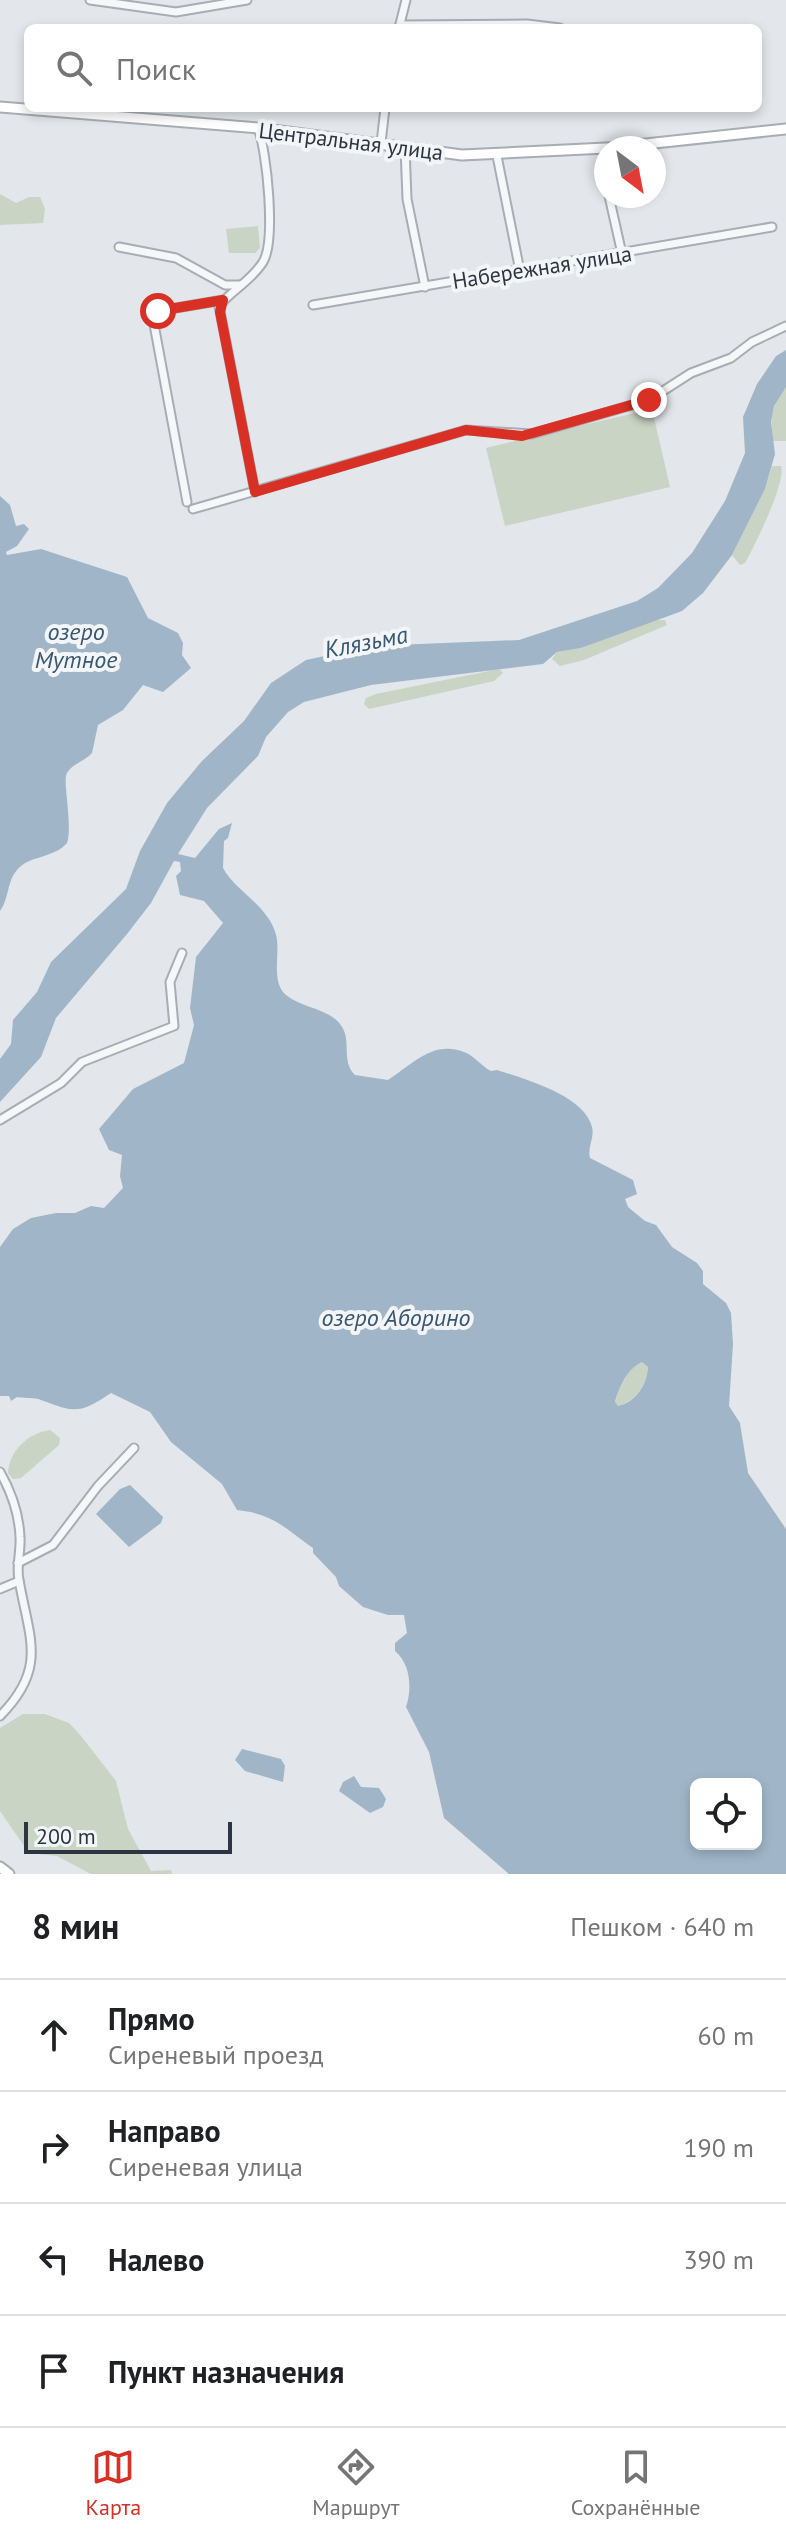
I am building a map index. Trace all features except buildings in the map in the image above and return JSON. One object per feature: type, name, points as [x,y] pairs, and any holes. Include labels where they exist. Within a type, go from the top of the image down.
[{"type":"main road","name":"Центральная улица","points":[[0,107],[24,109]]},
{"type":"main road","name":"Центральная улица","points":[[61,112],[258,128],[497,156],[594,149]]},
{"type":"main road","name":"Центральная улица","points":[[666,142],[786,129]]},
{"type":"main road","points":[[0,1867],[9,1874]]},
{"type":"street","points":[[90,0],[176,12],[247,0]]},
{"type":"street","points":[[400,24],[406,0]]},
{"type":"street","points":[[381,143],[385,112]]},
{"type":"street","points":[[187,502],[153,319],[158,311],[223,300],[244,285],[262,264],[268,247],[266,150],[258,128]]},
{"type":"street","points":[[405,147],[407,199],[425,287]]},
{"type":"street","points":[[497,156],[520,271]]},
{"type":"street","points":[[612,208],[622,254]]},
{"type":"street","name":"Набережная улица","points":[[313,305],[772,227]]},
{"type":"street","points":[[119,247],[176,258],[225,285],[244,285]]},
{"type":"street","points":[[223,300],[220,312],[255,492]]},
{"type":"street","points":[[193,509],[466,430],[522,436],[649,400],[691,373],[731,358],[752,342],[786,326]]},
{"type":"street","points":[[0,1120],[61,1083],[82,1062],[174,1026],[170,982],[182,953]]},
{"type":"street","points":[[18,1563],[53,1545],[98,1486],[134,1448]]},
{"type":"street","points":[[0,1472],[14,1498],[20,1538],[19,1581],[31,1626],[32,1656],[20,1696],[0,1716]]},
{"type":"street","points":[[0,1589],[19,1581]]},
{"type":"green space","points":[[0,194],[16,203],[29,197],[40,197],[45,209],[43,223],[0,225]]},
{"type":"green space","points":[[258,226],[260,248],[255,253],[229,253],[226,229]]},
{"type":"green space","points":[[786,387],[786,441],[773,441],[773,412],[777,399]]},
{"type":"green space","points":[[652,409],[670,487],[505,526],[486,448]]},
{"type":"green space","points":[[772,466],[781,466],[779,486],[756,543],[745,563],[740,565],[732,555],[765,489]]},
{"type":"green space","points":[[652,620],[665,620],[667,625],[584,660],[560,666],[552,659],[557,652],[581,648]]},
{"type":"green space","points":[[499,669],[503,673],[494,681],[369,709],[364,704],[366,698],[376,694]]},
{"type":"green space","points":[[642,1362],[648,1367],[643,1386],[630,1400],[618,1406],[615,1403],[624,1379]]},
{"type":"green space","points":[[50,1430],[60,1438],[59,1445],[21,1478],[13,1479],[8,1473],[9,1465],[21,1444],[34,1435]]},
{"type":"green space","points":[[23,1714],[45,1714],[69,1723],[116,1781],[128,1829],[151,1871],[171,1870],[172,1874],[91,1874],[57,1856],[29,1853],[0,1811],[0,1728]]},
{"type":"water","name":"озеро Аборино","points":[[786,350],[786,387],[774,406],[771,422],[775,454],[765,489],[732,555],[703,593],[682,611],[581,648],[557,652],[543,664],[371,685],[304,702],[288,712],[266,737],[258,756],[207,808],[178,854],[195,858],[219,829],[232,823],[228,838],[224,841],[223,868],[260,907],[272,925],[277,942],[277,975],[281,989],[292,999],[329,1015],[340,1024],[346,1037],[348,1063],[355,1075],[388,1080],[423,1056],[442,1049],[453,1049],[468,1054],[491,1071],[497,1070],[552,1090],[578,1106],[592,1127],[590,1158],[633,1180],[637,1194],[625,1199],[628,1207],[645,1221],[656,1225],[672,1247],[697,1263],[703,1271],[703,1284],[726,1303],[731,1313],[733,1344],[729,1406],[740,1423],[748,1473],[786,1529],[786,1874],[509,1874],[444,1818],[429,1752],[406,1707],[409,1678],[404,1663],[395,1651],[395,1643],[407,1633],[404,1615],[388,1615],[363,1607],[339,1586],[336,1577],[313,1553],[313,1548],[269,1518],[237,1510],[222,1484],[171,1442],[150,1412],[111,1393],[77,1409],[35,1399],[17,1397],[11,1401],[9,1396],[0,1396],[0,1247],[13,1229],[31,1218],[75,1213],[91,1206],[104,1208],[123,1188],[120,1176],[122,1155],[109,1150],[99,1129],[133,1089],[184,1063],[194,1025],[190,1008],[196,957],[223,923],[204,901],[180,895],[176,876],[181,871],[180,862],[174,861],[151,903],[56,1018],[41,1057],[0,1102],[0,1059],[11,1044],[13,1020],[37,992],[51,962],[126,889],[140,851],[167,803],[202,761],[244,721],[271,683],[306,660],[371,646],[519,640],[637,601],[658,588],[692,553],[725,501],[745,453],[743,417],[757,384],[776,356]],"holes":[[[642,1362],[648,1367],[643,1386],[635,1397],[618,1406],[615,1402],[624,1379]]]},
{"type":"water","name":"озеро Мутное","points":[[0,496],[10,505],[16,526],[24,524],[29,529],[17,546],[6,552],[7,555],[41,549],[127,577],[148,618],[178,633],[183,643],[182,655],[191,668],[163,692],[143,685],[123,710],[98,725],[92,753],[67,773],[67,843],[17,870],[0,911]]},
{"type":"water","points":[[130,1485],[163,1517],[161,1523],[129,1547],[96,1514],[120,1489]]},
{"type":"water","points":[[242,1749],[281,1759],[285,1766],[283,1782],[245,1771],[235,1760]]},
{"type":"water","points":[[354,1776],[361,1787],[379,1788],[386,1799],[383,1807],[370,1813],[339,1791],[343,1782]]},
{"type":"route","points":[[158,311],[223,300],[219,306],[255,492],[466,430],[522,436],[649,400]]},
{"type":"water label","name":"Клязьма","points":[[366,642]]}]
